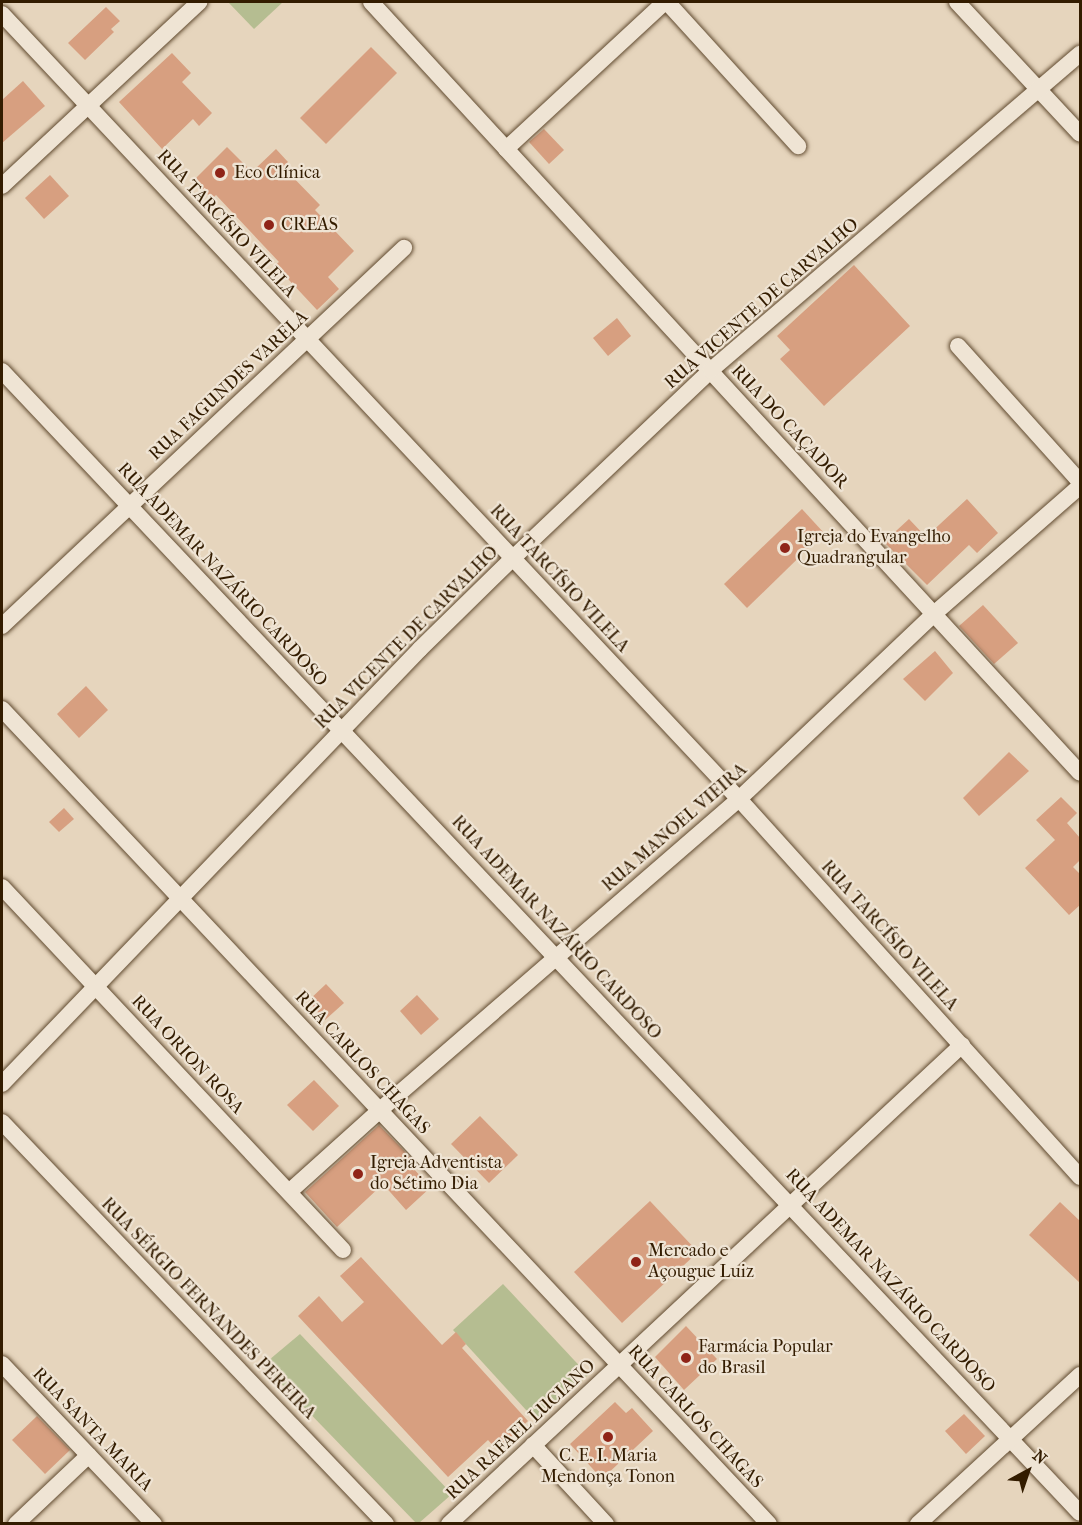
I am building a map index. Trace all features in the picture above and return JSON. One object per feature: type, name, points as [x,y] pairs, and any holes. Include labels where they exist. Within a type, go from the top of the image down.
[{"type":"street","points":[[2,186],[199,2]]},
{"type":"street","name":"RUA DO CAÇADOR","points":[[370,2],[1080,773]]},
{"type":"street","points":[[506,149],[666,2],[798,146]]},
{"type":"street","points":[[957,2],[1080,134]]},
{"type":"street","name":"RUA TARCÍSIO VILELA","points":[[2,14],[739,799],[1080,1177]]},
{"type":"street","name":"RUA VICENTE DE CARVALHO","points":[[2,1084],[420,649],[513,558],[711,370],[1040,91],[1080,54]]},
{"type":"street","name":"RUA FAGUNDES VARELA","points":[[2,626],[404,248]]},
{"type":"street","points":[[958,346],[1080,484]]},
{"type":"street","name":"RUA ADEMAR NAZÁRIO CARDOSO","points":[[2,371],[791,1204],[1080,1513]]},
{"type":"street","name":"RUA MANOEL VIEIRA","points":[[289,1192],[380,1110],[739,799],[935,613],[1080,484]]},
{"type":"street","name":"RUA CARLOS CHAGAS","points":[[2,709],[769,1524]]},
{"type":"street","name":"RUA ORION ROSA","points":[[2,887],[343,1250]]},
{"type":"street","name":"RUA RAFAEL LUCIANO","points":[[448,1524],[962,1045]]},
{"type":"street","name":"RUA SÉRGIO FERNANDES PEREIRA","points":[[2,1122],[386,1524]]},
{"type":"street","name":"RUA SANTA MARIA","points":[[2,1364],[154,1524]]},
{"type":"street","points":[[918,1524],[1080,1375]]},
{"type":"street","points":[[533,1445],[606,1524]]},
{"type":"street","points":[[16,1524],[89,1455]]},
{"type":"green space","points":[[228,2],[283,2],[254,29]]},
{"type":"green space","points":[[503,1284],[588,1375],[537,1422],[453,1330]]},
{"type":"green space","points":[[300,1334],[452,1494],[419,1523],[416,1523],[263,1365]]},
{"type":"building","points":[[106,7],[120,21],[111,29],[114,32],[85,60],[68,43]]},
{"type":"building","points":[[371,47],[397,73],[326,144],[300,118]]},
{"type":"building","points":[[172,53],[191,73],[182,82],[212,113],[199,126],[193,119],[162,149],[119,102]]},
{"type":"building","points":[[23,81],[45,106],[2,143],[2,100]]},
{"type":"building","points":[[544,129],[564,150],[549,164],[529,142]]},
{"type":"building","points":[[227,147],[252,172],[276,149],[288,162],[283,167],[320,205],[315,210],[354,251],[328,277],[339,289],[317,310],[275,265],[279,262],[216,195],[212,199],[194,180]]},
{"type":"building","points":[[50,175],[69,196],[44,219],[25,198]]},
{"type":"building","points":[[854,265],[910,326],[824,406],[780,359],[790,350],[777,336]]},
{"type":"building","points":[[617,318],[631,336],[608,356],[593,338]]},
{"type":"building","points":[[967,499],[998,533],[977,553],[969,545],[927,585],[884,542],[909,519],[926,537]]},
{"type":"building","name":"Igreja do Evangelho Quadrangular","points":[[802,509],[824,533],[747,608],[724,584]]},
{"type":"building","points":[[983,605],[1018,643],[994,664],[959,626]]},
{"type":"building","points":[[935,651],[953,673],[925,701],[903,679]]},
{"type":"building","points":[[86,686],[108,710],[79,738],[57,714]]},
{"type":"building","points":[[1009,752],[1029,771],[979,816],[963,798]]},
{"type":"building","points":[[1061,797],[1077,813],[1067,823],[1080,838],[1080,860],[1073,867],[1080,874],[1080,905],[1069,915],[1025,868],[1055,840],[1036,820]]},
{"type":"building","points":[[64,808],[74,819],[59,832],[49,822]]},
{"type":"building","points":[[326,984],[344,1003],[325,1020],[308,1001]]},
{"type":"building","points":[[417,995],[439,1019],[421,1035],[400,1011]]},
{"type":"building","points":[[314,1080],[339,1106],[313,1131],[287,1105]]},
{"type":"building","points":[[480,1116],[518,1155],[489,1183],[451,1144]]},
{"type":"building","name":"Igreja Adventista do Sétimo Dia","points":[[379,1125],[411,1158],[407,1162],[431,1187],[406,1210],[383,1184],[337,1227],[305,1192]]},
{"type":"building","name":"Mercado e Açougue Luiz","points":[[650,1201],[698,1252],[622,1323],[574,1272]]},
{"type":"building","points":[[1060,1202],[1080,1221],[1080,1283],[1029,1235]]},
{"type":"building","points":[[361,1257],[442,1345],[456,1332],[466,1344],[462,1348],[528,1421],[497,1450],[488,1440],[448,1477],[298,1316],[319,1296],[342,1322],[364,1302],[340,1276]]},
{"type":"building","name":"Farmácia Popular do Brasil","points":[[686,1326],[717,1359],[684,1390],[655,1357]]},
{"type":"building","points":[[615,1402],[626,1413],[632,1408],[653,1431],[602,1479],[570,1444]]},
{"type":"building","points":[[964,1414],[985,1436],[966,1454],[945,1431]]},
{"type":"building","points":[[37,1416],[70,1450],[45,1474],[12,1440]]},
{"type":"place","name":"Eco Clínica","points":[[220,173]]},
{"type":"place","name":"CREAS","points":[[269,225]]},
{"type":"place","name":"Igreja do Evangelho Quadrangular","points":[[785,548]]},
{"type":"place","name":"Igreja Adventista do Sétimo Dia","points":[[358,1174]]},
{"type":"place","name":"Mercado e Açougue Luiz","points":[[636,1262]]},
{"type":"place","name":"Farmácia Popular do Brasil","points":[[686,1358]]},
{"type":"place","name":"C. E. I. Maria Mendonça Tonon","points":[[608,1437]]}]
